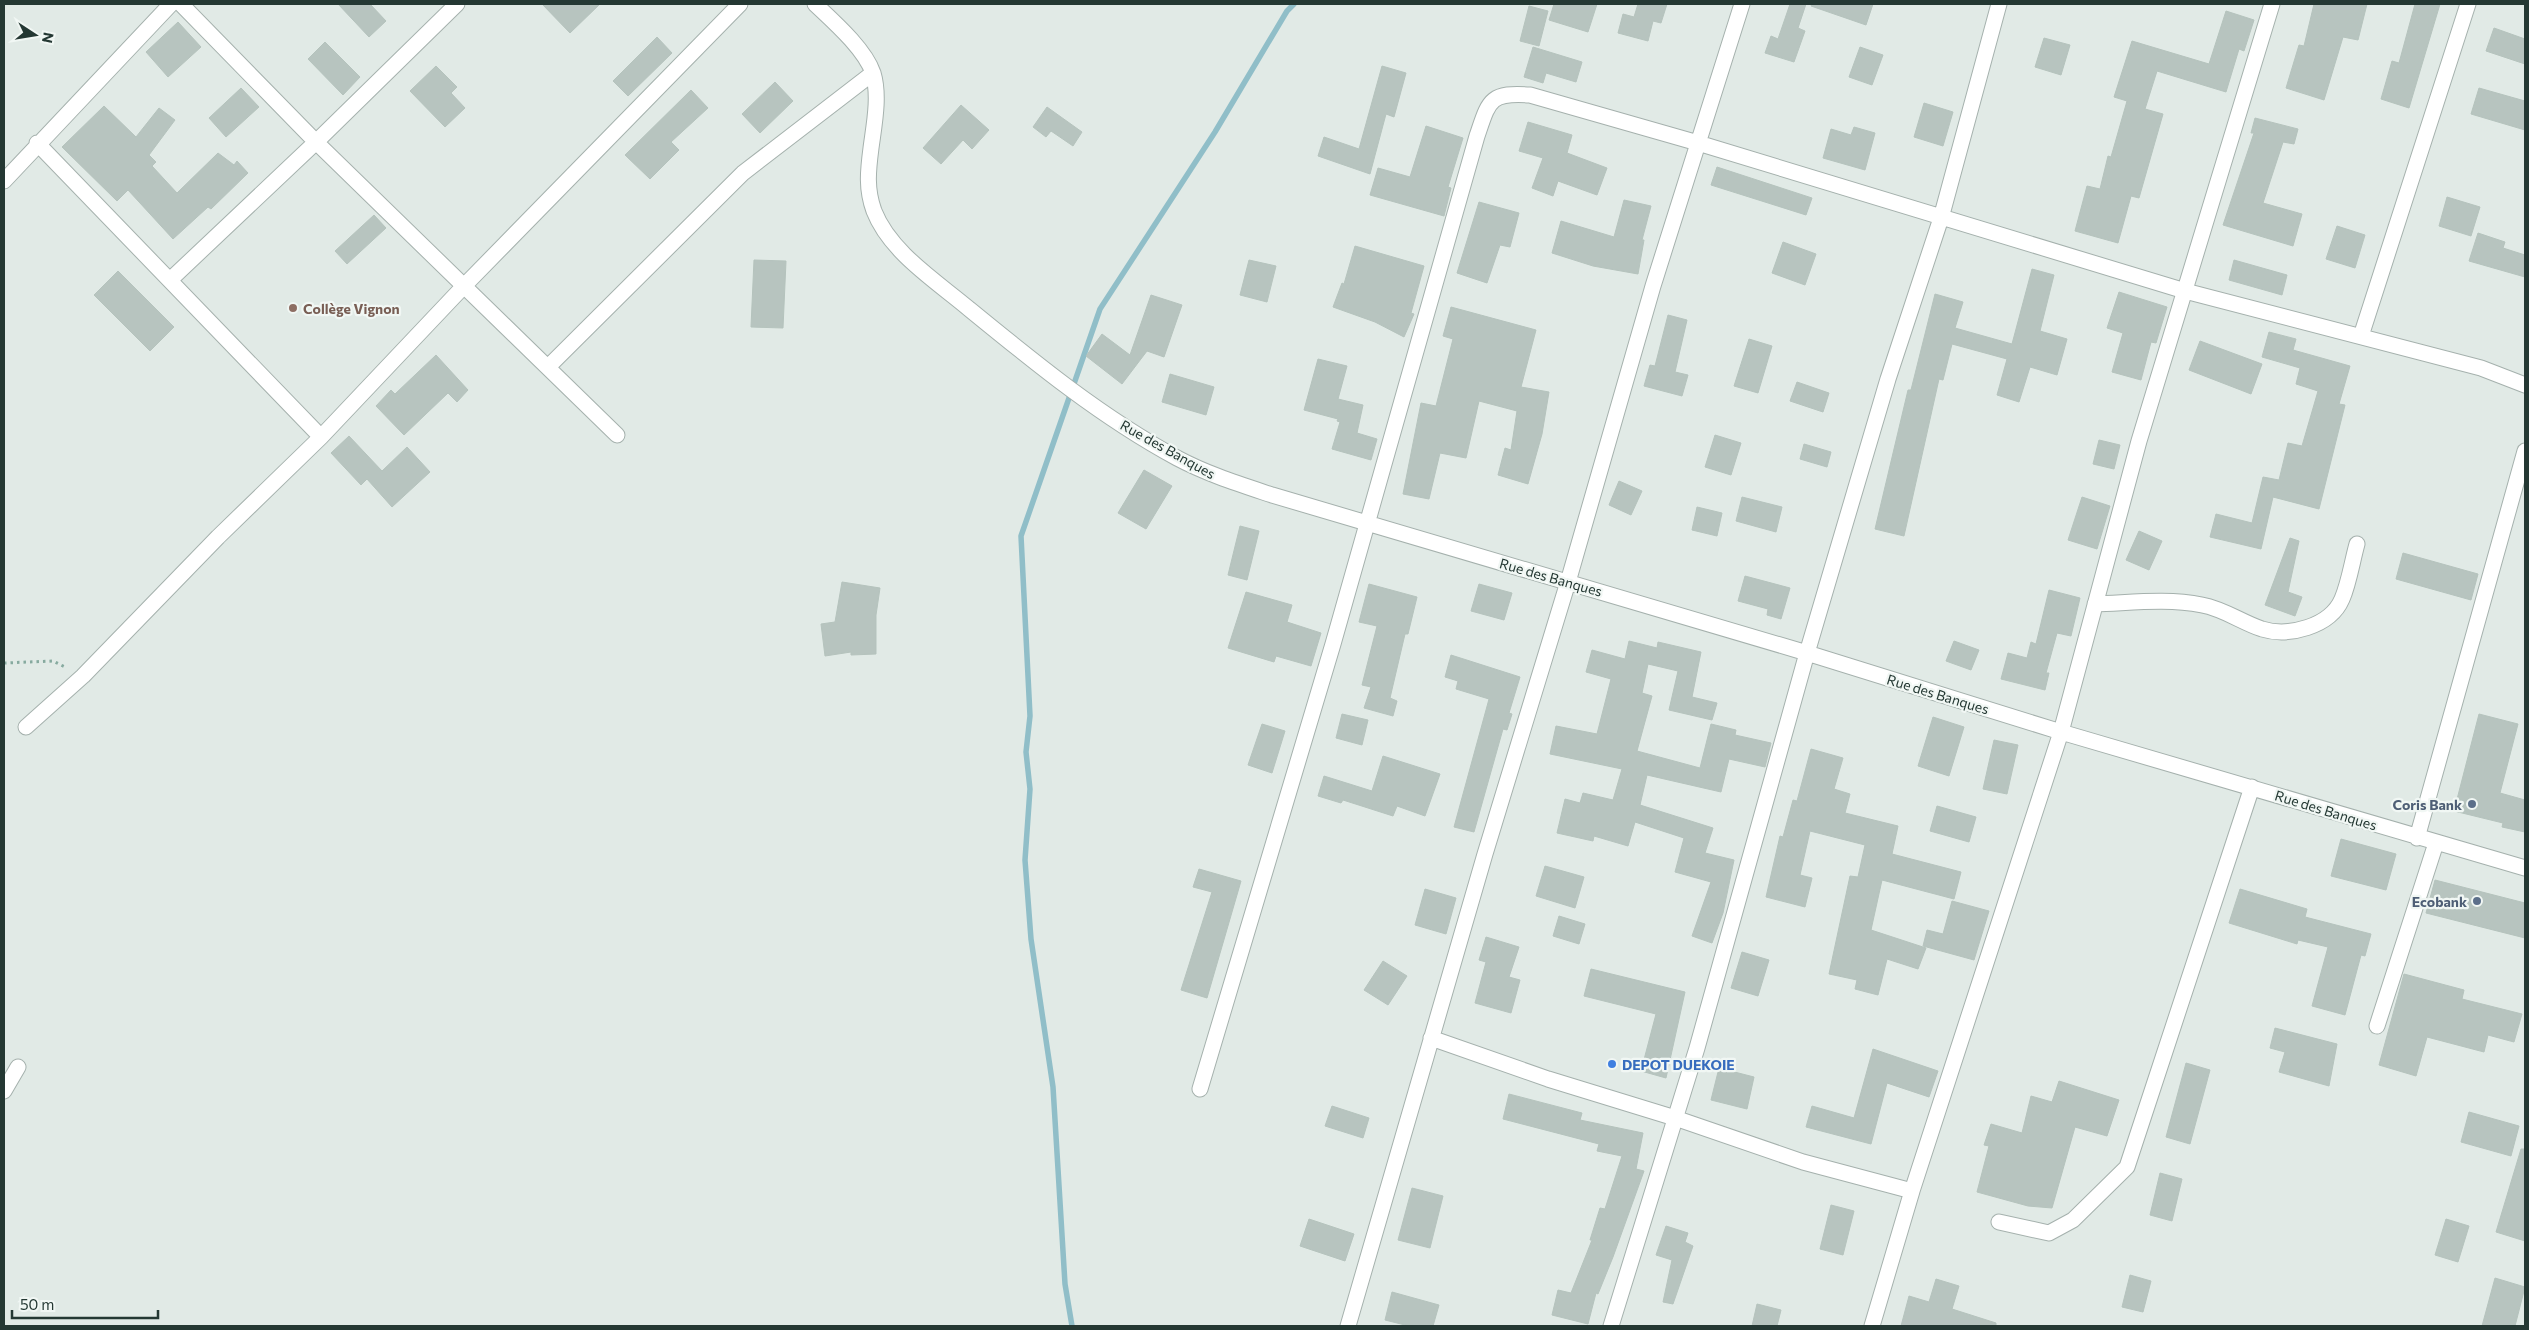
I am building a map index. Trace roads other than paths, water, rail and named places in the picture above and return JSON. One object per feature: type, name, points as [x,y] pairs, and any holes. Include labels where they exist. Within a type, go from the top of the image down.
[{"type":"street","points":[[4,181],[37,143],[171,4]]},
{"type":"street","points":[[181,4],[316,142],[617,436]]},
{"type":"street","points":[[170,280],[316,142],[457,4]]},
{"type":"street","points":[[26,728],[83,676],[218,537],[321,437],[463,286],[740,4]]},
{"type":"street","name":"Rue des Banques","points":[[815,4],[858,48],[873,73],[876,102],[866,184],[874,212],[894,244],[1011,343],[1089,403],[1140,437],[1214,477],[1807,653],[2061,732],[2252,787],[2417,838],[2525,868]]},
{"type":"street","points":[[1348,1326],[1490,835],[1568,582],[1614,416],[1742,4]]},
{"type":"street","points":[[1611,1326],[1726,947],[1807,653],[1888,379],[1941,218],[1999,4]]},
{"type":"street","points":[[1872,1326],[1912,1191],[2061,732],[2139,441],[2272,4]]},
{"type":"street","points":[[2361,336],[2468,4]]},
{"type":"street","points":[[548,367],[743,173],[873,73]]},
{"type":"street","points":[[1200,1089],[1238,970],[1368,523],[1477,136],[1486,109],[1494,99],[1503,94],[1530,95],[1698,142],[1941,218],[2185,291],[2481,368],[2525,385]]},
{"type":"street","points":[[37,143],[321,437]]},
{"type":"street","points":[[2417,838],[2525,451]]},
{"type":"street","points":[[2095,604],[2160,601],[2202,605],[2227,612],[2262,629],[2282,632],[2300,629],[2324,620],[2342,601],[2357,544]]},
{"type":"street","points":[[1999,1222],[2049,1233],[2073,1220],[2126,1167],[2252,787]]},
{"type":"street","points":[[2377,1026],[2436,843]]},
{"type":"street","points":[[1431,1038],[1548,1079],[1675,1118],[1803,1162],[1912,1191]]},
{"type":"street","points":[[4,1091],[18,1067]]},
{"type":"waterway","points":[[1072,1326],[1065,1284],[1053,1087],[1031,939],[1025,860],[1030,789],[1026,752],[1030,716],[1021,536],[1100,309],[1215,132],[1287,11],[1294,4]]},
{"type":"place","name":"Collège Vignon","points":[[293,308]]},
{"type":"place","name":"Coris Bank","points":[[2472,804]]},
{"type":"place","name":"Ecobank","points":[[2477,901]]},
{"type":"place","name":"DEPOT DUEKOIE","points":[[1612,1064]]}]
